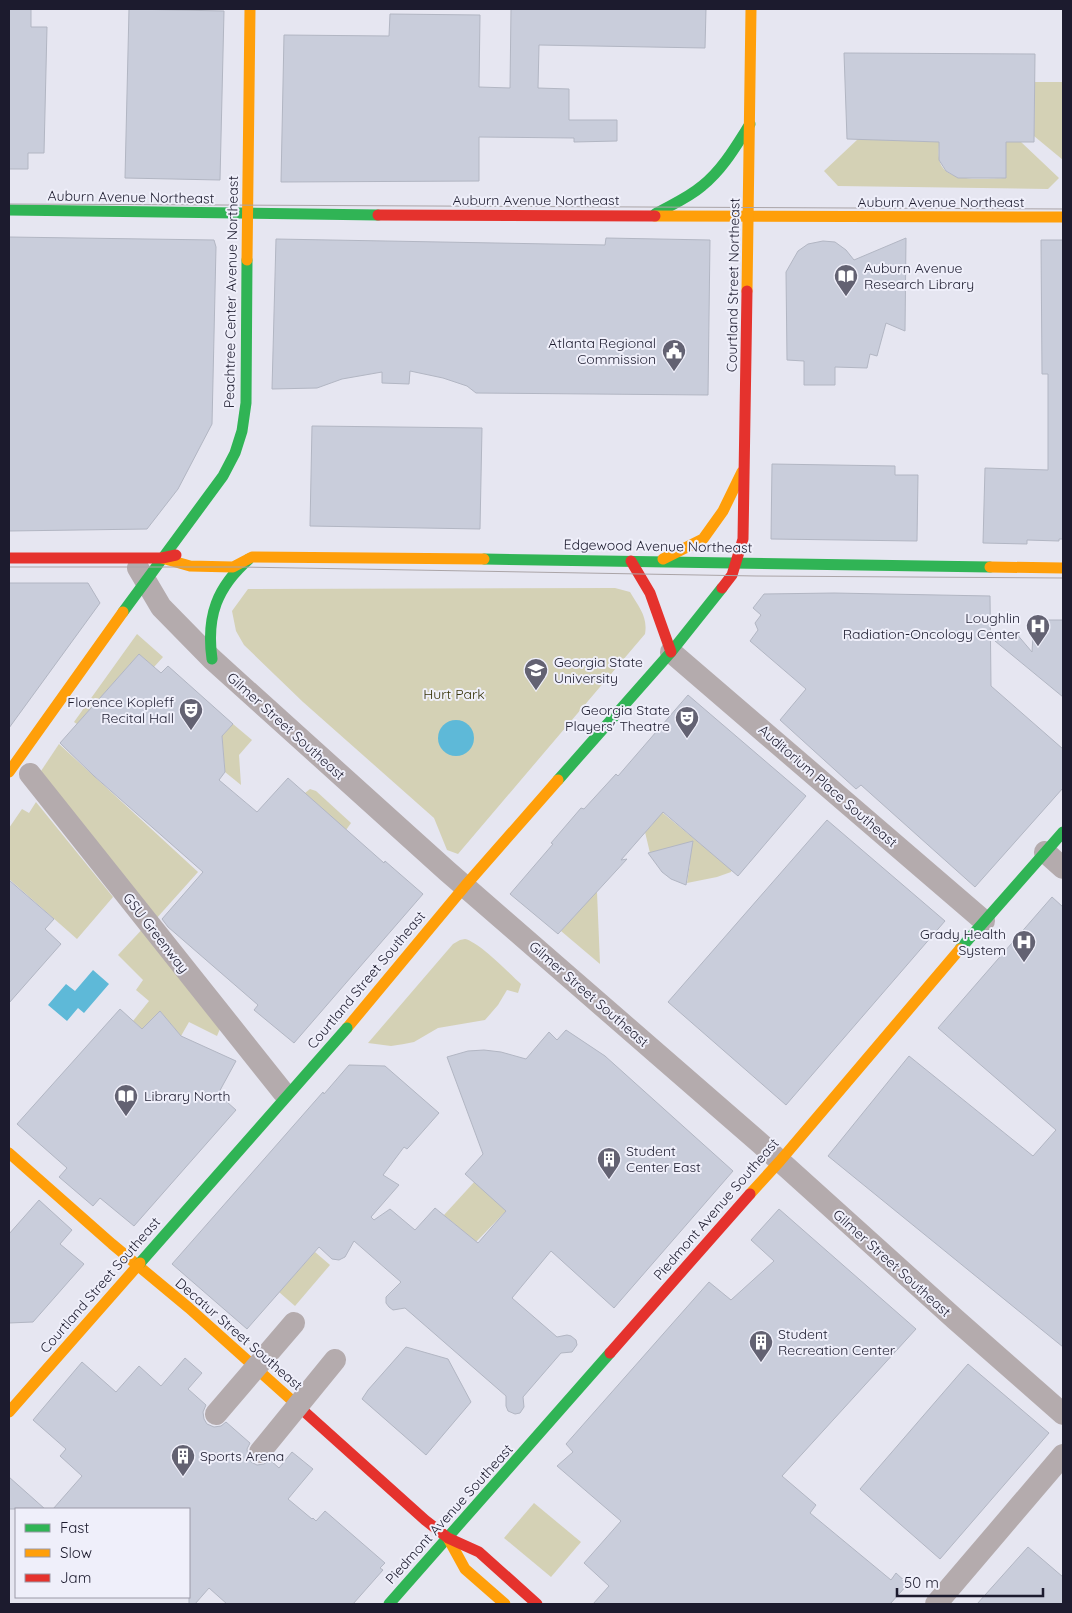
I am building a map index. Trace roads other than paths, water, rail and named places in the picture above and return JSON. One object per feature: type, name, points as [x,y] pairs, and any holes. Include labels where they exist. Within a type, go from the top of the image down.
[{"type":"main road","name":"Peachtree Center Avenue Northeast","points":[[16,767],[162,558],[223,476],[235,453],[242,431],[246,403],[250,9]]},
{"type":"main road","name":"Courtland Street Northeast","points":[[737,562],[743,539],[746,464],[752,9]]},
{"type":"main road","points":[[652,215],[693,193],[711,178],[720,169],[750,124]]},
{"type":"main road","name":"Auburn Avenue Northeast","points":[[9,210],[249,214],[1063,217]]},
{"type":"main road","points":[[658,561],[703,539],[723,511],[746,464]]},
{"type":"main road","points":[[212,659],[210,647],[212,614],[224,586],[234,572],[252,557],[239,548]]},
{"type":"main road","name":"Edgewood Avenue Northeast","points":[[9,558],[162,558],[187,552]]},
{"type":"main road","name":"Edgewood Avenue Northeast","points":[[162,558],[190,566],[233,567],[252,557],[443,558],[1063,568]]},
{"type":"main road","points":[[631,561],[640,573],[655,603],[671,652]]},
{"type":"main road","name":"Courtland Street Southeast","points":[[9,1412],[347,1028],[465,886],[671,652],[732,575],[737,562]]},
{"type":"main road","name":"Piedmont Avenue Southeast","points":[[388,1604],[780,1161],[984,921],[1063,832]]},
{"type":"main road","name":"Decatur Street Southeast","points":[[9,1153],[112,1244],[189,1308],[425,1520],[448,1538],[479,1552],[537,1604]]},
{"type":"main road","name":"Decatur Street Southeast","points":[[448,1538],[465,1570],[505,1604]]},
{"type":"street","name":"Gilmer Street Southeast","points":[[134,558],[145,583],[161,607],[212,659],[465,886],[780,1161],[954,1319],[1063,1414]]},
{"type":"street","name":"Auditorium Place Southeast","points":[[671,652],[984,921]]},
{"type":"street","name":"GSU Greenway","points":[[16,767],[283,1092]]},
{"type":"street","points":[[1045,852],[1063,868]]},
{"type":"street","points":[[216,1414],[294,1323]]},
{"type":"street","points":[[260,1452],[335,1360]]},
{"type":"street","points":[[936,1604],[1063,1455]]},
{"type":"water","points":[[456,720],[463,721],[469,725],[473,731],[473,745],[469,751],[463,755],[456,756],[449,755],[443,751],[439,745],[438,738],[439,731],[443,725],[449,721]]},
{"type":"water","points":[[93,970],[109,984],[84,1013],[78,1008],[67,1021],[48,1005],[66,984],[75,991]]},
{"type":"tram line","points":[[9,204],[1063,209]]},
{"type":"tram line","points":[[9,567],[240,567],[756,576],[1063,578]]},
{"type":"place","name":"Auburn Avenue Research Library","points":[[846,297]]},
{"type":"place","name":"Atlanta Regional Commission","points":[[674,372]]},
{"type":"place","name":"Loughlin Radiation-Oncology Center","points":[[1038,647]]},
{"type":"place","name":"Georgia State University","points":[[536,691]]},
{"type":"place","name":"Florence Kopleff Recital Hall","points":[[191,731]]},
{"type":"place","name":"Georgia State Players' Theatre","points":[[687,739]]},
{"type":"place","name":"Grady Health System","points":[[1024,963]]},
{"type":"place","name":"Library North","points":[[126,1117]]},
{"type":"place","name":"Student Center East","points":[[609,1180]]},
{"type":"place","name":"Student Recreation Center","points":[[761,1363]]},
{"type":"place","name":"Sports Arena","points":[[183,1477]]},
{"type":"park label","name":"Hurt Park","points":[[454,694]]}]
